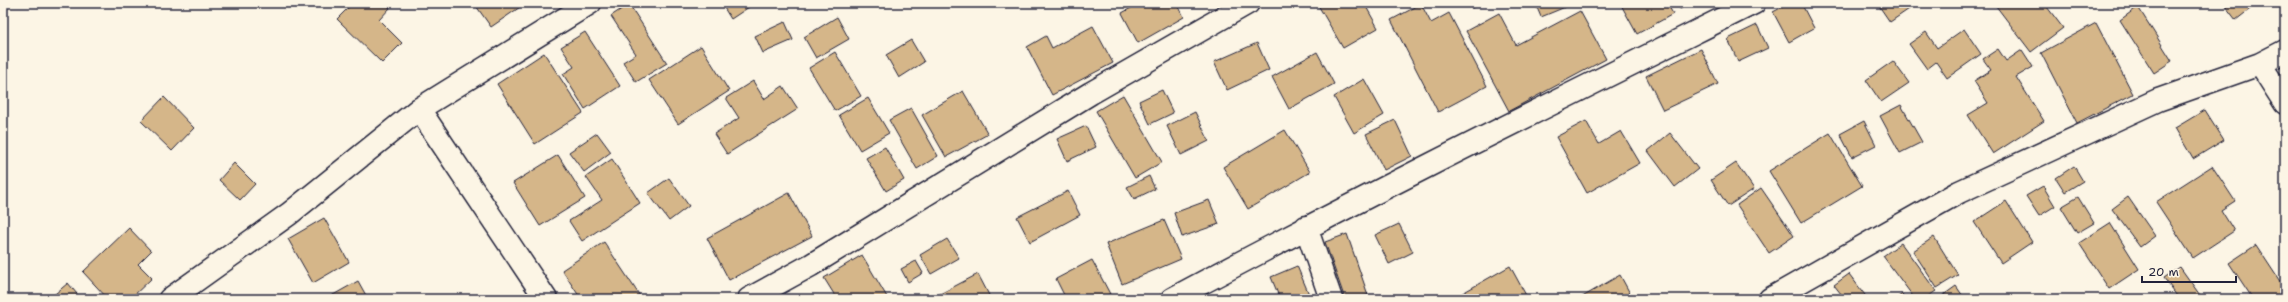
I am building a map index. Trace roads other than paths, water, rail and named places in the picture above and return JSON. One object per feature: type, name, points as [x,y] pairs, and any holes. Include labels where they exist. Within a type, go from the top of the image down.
[{"type":"street","points":[[170,299],[288,214],[420,109],[590,3]]},
{"type":"street","points":[[749,299],[811,265],[1091,93],[1248,3]]},
{"type":"street","points":[[1172,299],[1306,227],[1754,3]]},
{"type":"street","points":[[1770,299],[1959,192],[2158,100],[2260,64],[2285,51]]},
{"type":"street","points":[[2260,64],[2285,103]]},
{"type":"street","points":[[420,109],[546,299]]},
{"type":"street","points":[[1306,227],[1331,299]]}]
